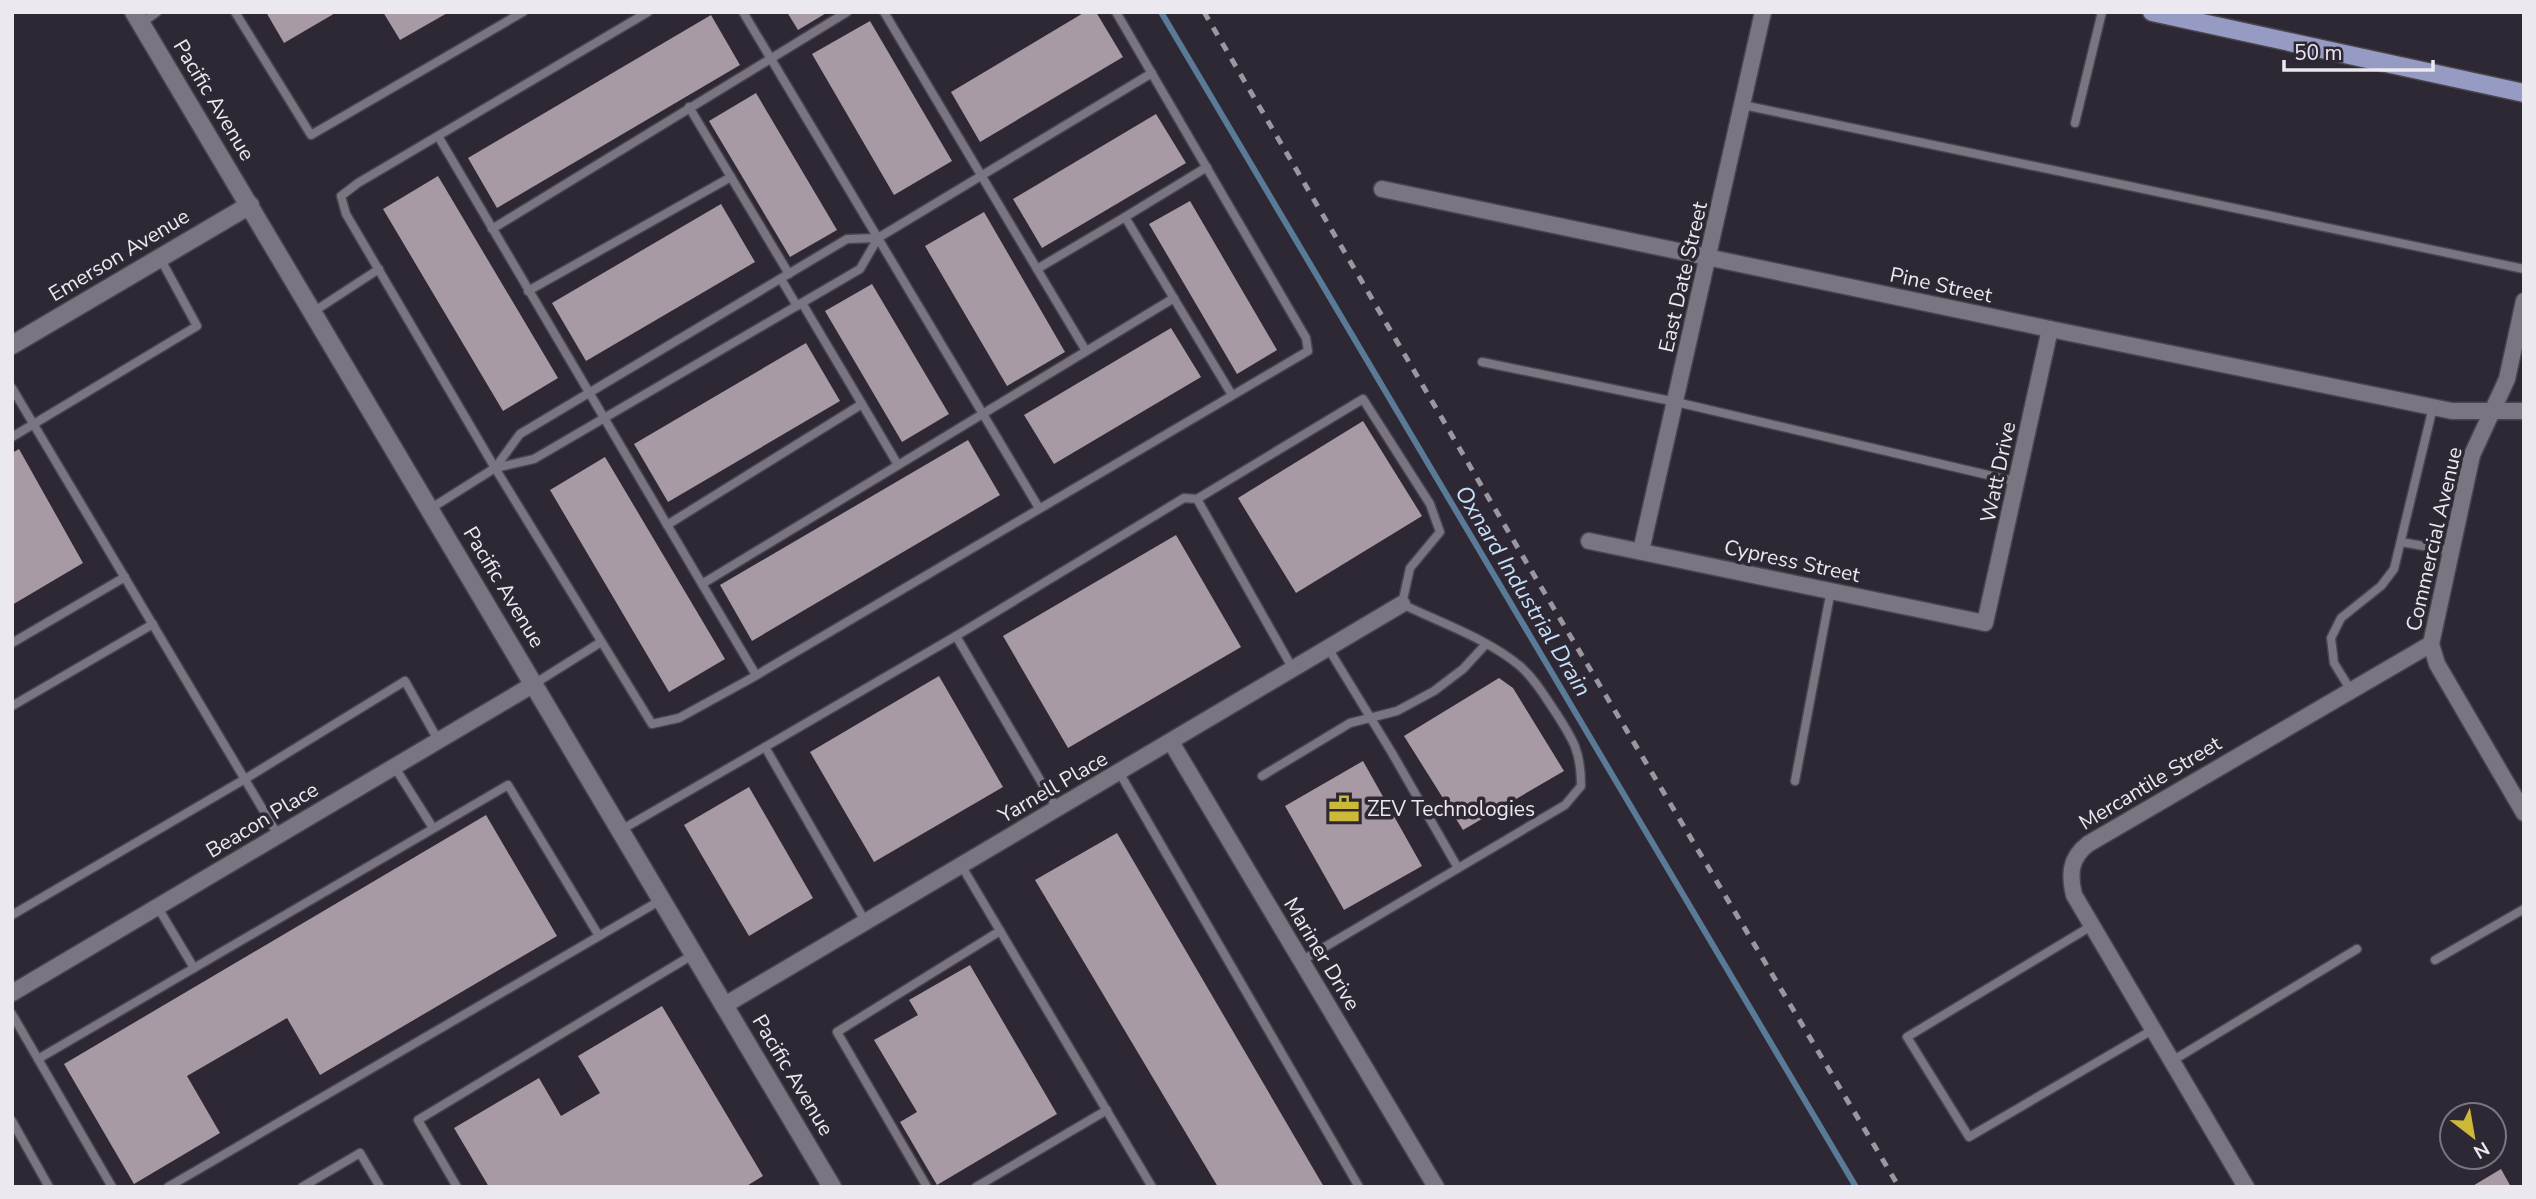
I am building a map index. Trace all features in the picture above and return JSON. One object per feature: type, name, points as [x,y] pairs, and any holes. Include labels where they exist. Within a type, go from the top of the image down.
[{"type":"main road","points":[[2152,12],[2524,93]]},
{"type":"street","name":"East Date Street","points":[[1641,551],[1763,12]]},
{"type":"street","name":"Pacific Avenue","points":[[138,18],[832,1187]]},
{"type":"street","name":"Pine Street","points":[[1382,188],[2452,411],[2524,411]]},
{"type":"street","name":"Emerson Avenue","points":[[12,345],[250,205]]},
{"type":"street","name":"Commercial Avenue","points":[[2524,301],[2507,379],[2472,455],[2431,644],[2437,664],[2524,813]]},
{"type":"street","name":"Watt Drive","points":[[1985,623],[2050,329]]},
{"type":"street","name":"Cypress Street","points":[[1589,541],[1985,623]]},
{"type":"street","name":"Yarnell Place","points":[[725,1006],[1402,604]]},
{"type":"street","name":"Mercantile Street","points":[[2246,1187],[2074,895],[2070,877],[2080,850],[2350,689],[2431,644]]},
{"type":"street","name":"Beacon Place","points":[[12,993],[534,684]]},
{"type":"street","name":"Mariner Drive","points":[[1171,742],[1436,1187]]},
{"type":"lane","points":[[138,18],[157,12]]},
{"type":"lane","points":[[235,12],[311,135],[523,12]]},
{"type":"lane","points":[[648,12],[358,183],[341,196],[346,214],[495,468],[652,723],[679,718],[756,675],[1308,351],[1306,338],[1116,12]]},
{"type":"lane","points":[[743,12],[1040,508]]},
{"type":"lane","points":[[492,229],[847,12]]},
{"type":"lane","points":[[884,12],[1086,351]]},
{"type":"lane","points":[[2075,123],[2102,12]]},
{"type":"lane","points":[[430,509],[495,468],[534,459],[860,269],[878,238],[1152,74]]},
{"type":"lane","points":[[1743,105],[2524,269]]},
{"type":"lane","points":[[689,107],[789,274]]},
{"type":"lane","points":[[438,136],[756,675]]},
{"type":"lane","points":[[1037,269],[1207,167]]},
{"type":"lane","points":[[528,292],[731,177]]},
{"type":"lane","points":[[1125,217],[1232,395]]},
{"type":"lane","points":[[495,468],[520,434],[588,393],[847,239],[878,238]]},
{"type":"lane","points":[[12,437],[197,326],[160,258]]},
{"type":"lane","points":[[313,312],[379,269]]},
{"type":"lane","points":[[780,279],[799,304],[898,465]]},
{"type":"lane","points":[[702,584],[1174,298]]},
{"type":"lane","points":[[1482,362],[1676,402],[2018,482]]},
{"type":"lane","points":[[12,388],[278,835]]},
{"type":"lane","points":[[621,830],[956,636],[1184,498],[1197,499],[1363,399],[1430,504],[1440,533],[1410,568],[1402,604],[1486,644],[1522,668],[1540,689],[1569,733],[1581,761],[1581,786],[1566,805],[1301,961]]},
{"type":"lane","points":[[667,524],[862,404]]},
{"type":"lane","points":[[2350,689],[2334,663],[2331,638],[2341,618],[2381,586],[2394,569],[2433,407]]},
{"type":"lane","points":[[1197,499],[1293,669]]},
{"type":"lane","points":[[2401,542],[2452,551]]},
{"type":"lane","points":[[12,643],[125,577]]},
{"type":"lane","points":[[1795,781],[1831,590]]},
{"type":"lane","points":[[12,706],[153,624]]},
{"type":"lane","points":[[956,636],[1057,808]]},
{"type":"lane","points":[[534,684],[601,642]]},
{"type":"lane","points":[[1262,776],[1350,723],[1397,711],[1434,691],[1463,668],[1486,644]]},
{"type":"lane","points":[[1328,648],[1458,869]]},
{"type":"lane","points":[[12,915],[245,779],[405,681],[438,740]]},
{"type":"lane","points":[[765,747],[865,921]]},
{"type":"lane","points":[[394,766],[433,828]]},
{"type":"lane","points":[[1119,772],[1359,1187]]},
{"type":"lane","points":[[38,1059],[508,785],[599,936]]},
{"type":"lane","points":[[961,865],[1152,1187]]},
{"type":"lane","points":[[168,1187],[662,899]]},
{"type":"lane","points":[[157,906],[194,968]]},
{"type":"lane","points":[[2435,960],[2524,909]]},
{"type":"lane","points":[[2093,925],[1907,1037],[1969,1137],[2154,1029]]},
{"type":"lane","points":[[927,1187],[837,1032],[1000,931]]},
{"type":"lane","points":[[2172,1060],[2357,949]]},
{"type":"lane","points":[[457,1187],[418,1119],[694,954]]},
{"type":"lane","points":[[12,1014],[112,1187]]},
{"type":"lane","points":[[976,1187],[1107,1110]]},
{"type":"lane","points":[[12,1121],[49,1187]]},
{"type":"lane","points":[[302,1187],[360,1153],[380,1187]]},
{"type":"building","points":[[266,12],[337,12],[284,43]]},
{"type":"building","points":[[383,12],[449,12],[400,40]]},
{"type":"building","points":[[787,12],[828,12],[798,30]]},
{"type":"building","points":[[1085,12],[1096,12],[1123,57],[980,142],[951,92]]},
{"type":"building","points":[[711,15],[740,65],[497,208],[468,158]]},
{"type":"building","points":[[870,21],[952,161],[894,195],[812,54]]},
{"type":"building","points":[[756,93],[837,230],[790,257],[709,121]]},
{"type":"building","points":[[1156,114],[1186,163],[1042,248],[1013,199]]},
{"type":"building","points":[[438,176],[558,378],[503,411],[383,209]]},
{"type":"building","points":[[1190,201],[1277,350],[1237,374],[1149,224]]},
{"type":"building","points":[[721,204],[755,262],[586,361],[552,303]]},
{"type":"building","points":[[984,212],[1065,352],[1007,386],[925,246]]},
{"type":"building","points":[[872,284],[949,414],[902,442],[825,311]]},
{"type":"building","points":[[1171,328],[1201,377],[1054,464],[1024,415]]},
{"type":"building","points":[[806,343],[840,401],[668,502],[634,444]]},
{"type":"building","points":[[1363,421],[1422,516],[1296,593],[1238,498]]},
{"type":"building","points":[[968,440],[1000,495],[752,641],[720,585]]},
{"type":"building","points":[[19,449],[83,563],[12,605],[12,453]]},
{"type":"building","points":[[605,457],[725,659],[669,692],[550,490]]},
{"type":"building","points":[[1176,535],[1241,647],[1068,748],[1003,636]]},
{"type":"building","points":[[939,676],[1003,787],[874,862],[810,752]]},
{"type":"building","points":[[1499,678],[1513,688],[1564,771],[1463,830],[1404,736]]},
{"type":"building","points":[[1363,761],[1422,866],[1344,910],[1285,806]]},
{"type":"building","points":[[749,787],[813,898],[749,936],[684,825]]},
{"type":"building","points":[[486,815],[557,936],[320,1075],[287,1018],[187,1076],[220,1133],[134,1184],[64,1064]]},
{"type":"building","points":[[1117,833],[1324,1187],[1218,1187],[1035,880]]},
{"type":"building","points":[[970,965],[1057,1114],[937,1185],[900,1122],[917,1112],[874,1040],[918,1015],[909,1000]]},
{"type":"building","points":[[662,1006],[763,1176],[745,1187],[489,1187],[454,1128],[539,1078],[561,1116],[600,1093],[578,1056]]},
{"type":"building","points":[[2502,1171],[2511,1187],[2471,1187]]},
{"type":"waterway","name":"Oxnard Industrial Drain","points":[[1161,12],[1856,1187]]},
{"type":"railway","points":[[1204,12],[1522,555],[1899,1187]]},
{"type":"place","name":"ZEV Technologies","points":[[1344,809]]}]
